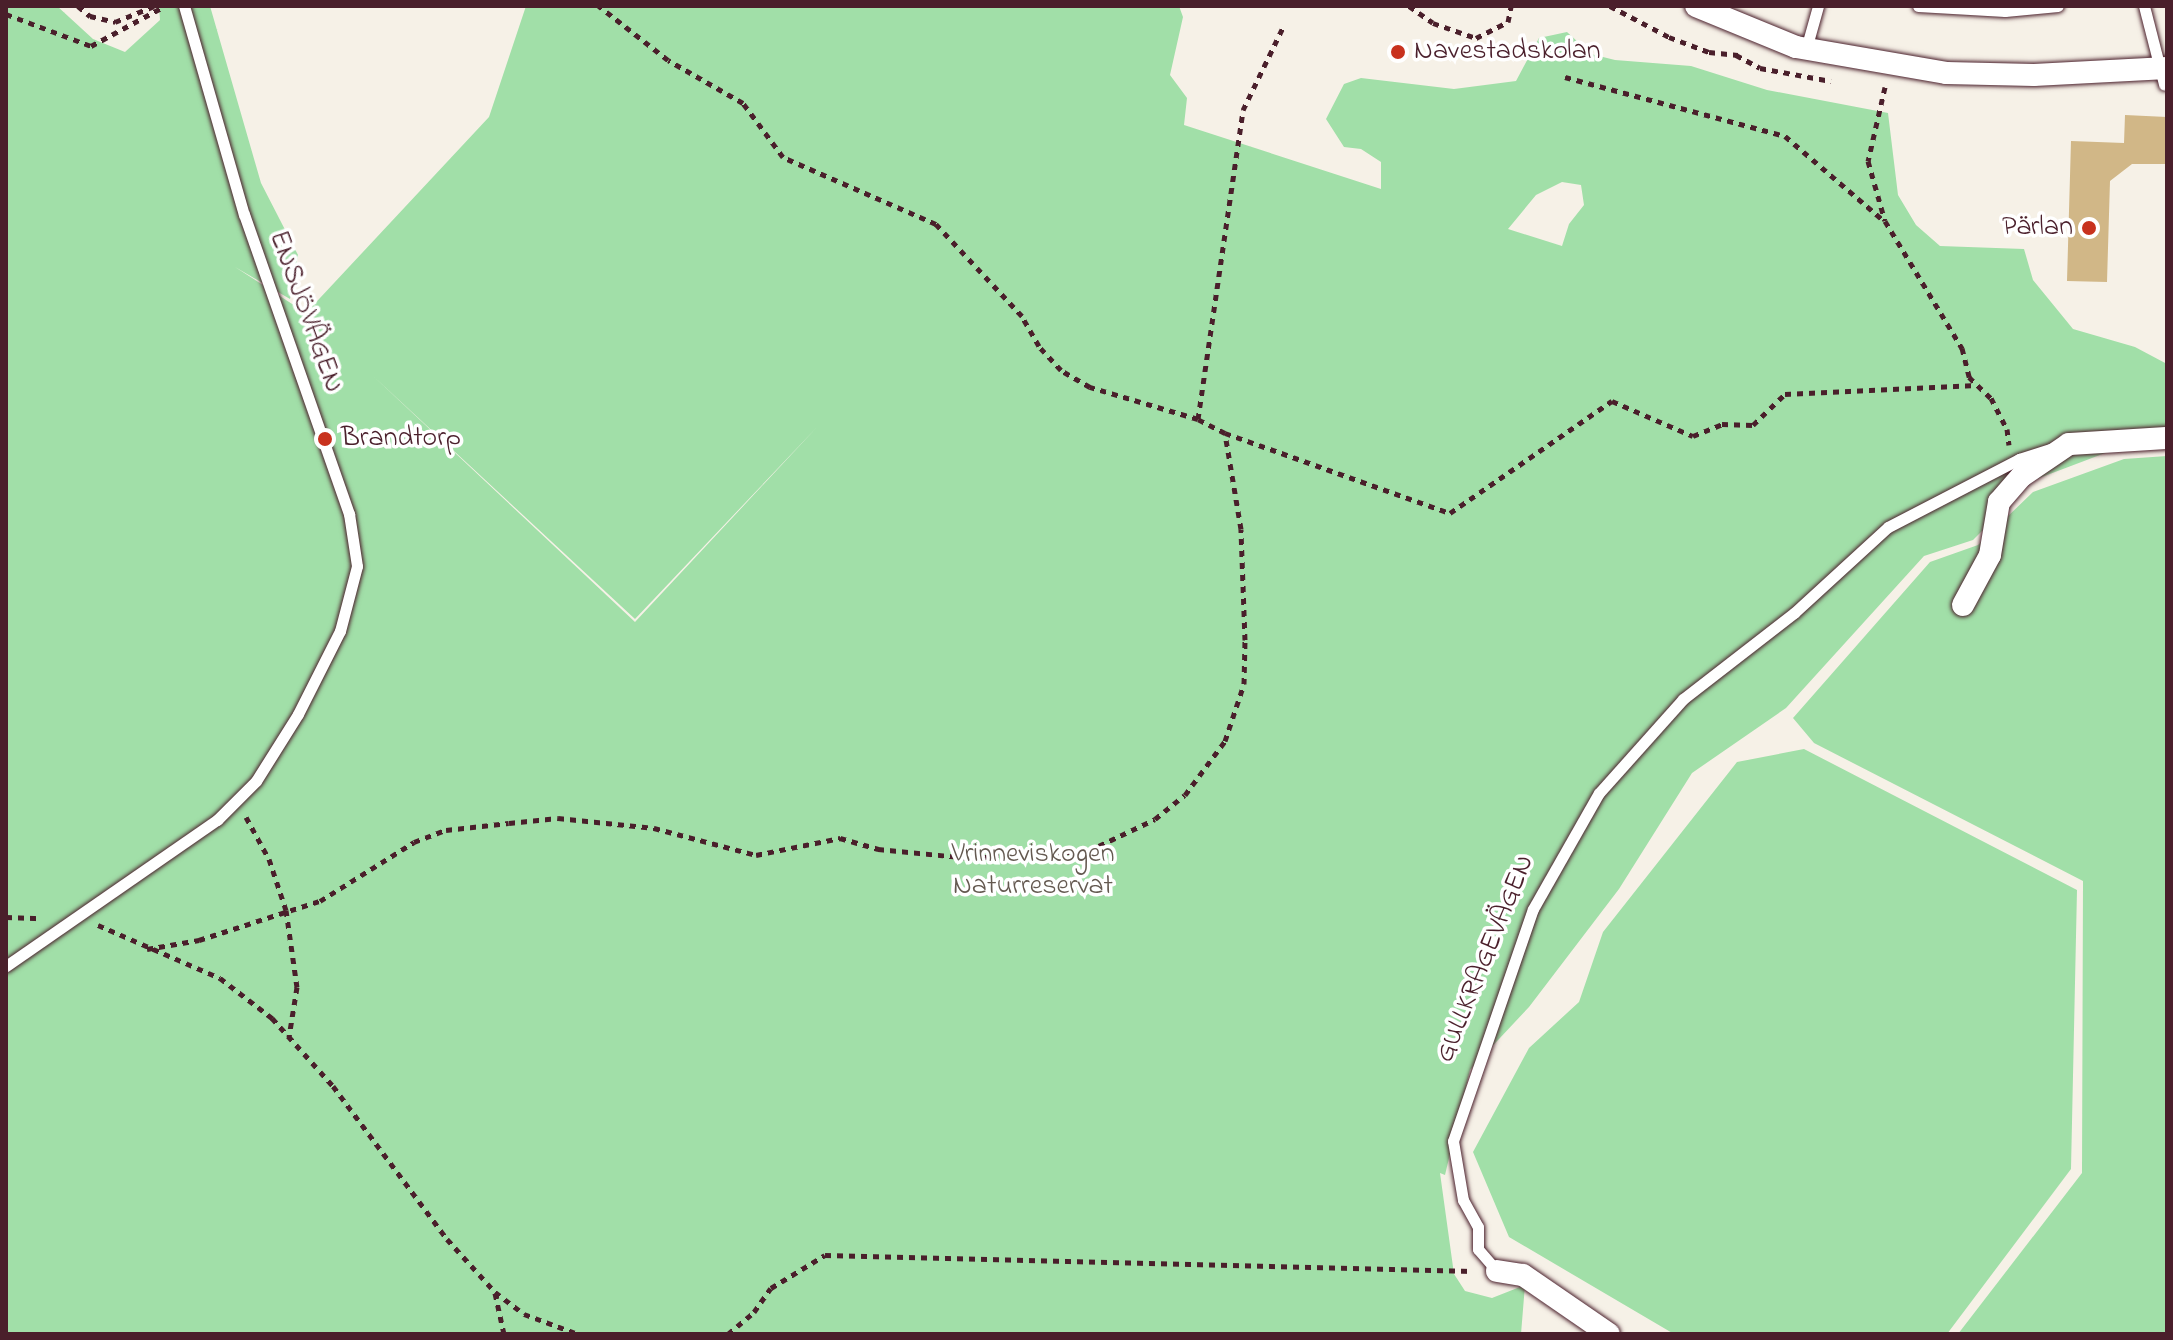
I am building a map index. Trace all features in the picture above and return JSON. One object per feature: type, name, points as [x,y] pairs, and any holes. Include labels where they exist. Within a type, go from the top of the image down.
[{"type":"street","points":[[1696,6],[1796,46],[1946,73],[2163,73]]},
{"type":"street","name":"GULLKRAGEVÄGEN","points":[[2069,444],[2167,438]]},
{"type":"street","points":[[1963,605],[1990,555],[1999,502],[2022,476],[2069,444]]},
{"type":"street","points":[[1497,1271],[1523,1275],[1609,1334]]},
{"type":"lane","name":"ENSJÖVÄGEN","points":[[6,966],[69,919],[157,863],[237,800],[256,781],[298,714],[340,631],[357,566],[349,514],[244,215],[184,6]]},
{"type":"lane","points":[[1796,46],[1818,6]]},
{"type":"lane","points":[[1918,6],[2005,11],[2058,6]]},
{"type":"lane","points":[[2144,6],[2163,73]]},
{"type":"lane","name":"GULLKRAGEVÄGEN","points":[[1497,1271],[1478,1249],[1478,1227],[1463,1200],[1453,1141],[1460,1107],[1533,909],[1599,793],[1683,699],[1794,613],[1888,527],[2019,459],[2069,444]]},
{"type":"path","points":[[78,6],[90,16],[115,22],[154,6]]},
{"type":"path","points":[[6,14],[91,46],[166,6]]},
{"type":"path","points":[[599,6],[668,60],[743,103],[783,157],[936,224],[1022,316],[1039,346],[1061,370],[1090,387],[1198,419],[1225,433],[1450,513],[1612,401],[1693,436],[1722,424],[1753,425],[1785,394],[1977,385]]},
{"type":"path","points":[[1409,6],[1433,23],[1476,38],[1508,22],[1511,6]]},
{"type":"path","points":[[1610,6],[1709,52],[1736,55],[1796,46]]},
{"type":"path","points":[[1198,419],[1243,110],[1284,25]]},
{"type":"path","points":[[1565,77],[1785,136],[1885,221]]},
{"type":"path","points":[[1885,87],[1868,161],[1885,221],[1962,348],[1969,377],[2007,429],[2006,452]]},
{"type":"path","points":[[147,949],[199,940],[320,901],[414,842],[446,830],[558,818],[654,828],[756,855],[840,838],[878,849],[969,858],[1088,851],[1123,837],[1185,795],[1225,741],[1244,684],[1241,529],[1225,433]]},
{"type":"path","points":[[237,800],[269,859],[286,910],[297,987],[289,1038]]},
{"type":"path","points":[[69,919],[92,922],[147,949],[220,978],[289,1038],[333,1086],[447,1239],[495,1292],[524,1314],[578,1334]]},
{"type":"path","points":[[728,1334],[771,1288],[825,1255],[1497,1271]]},
{"type":"path","points":[[495,1292],[504,1334]]},
{"type":"green space","name":"Vrinneviskogen Naturreservat","points":[[6,6],[57,6],[93,39],[125,52],[160,20],[159,6],[210,6],[261,183],[298,255],[290,299],[235,267],[306,313],[489,117],[526,6],[1179,6],[1183,17],[1170,75],[1187,98],[1184,125],[1381,189],[1381,162],[1361,149],[1344,147],[1326,119],[1344,84],[1361,78],[1454,89],[1516,81],[1539,38],[1567,32],[1591,54],[1615,60],[1691,66],[1767,90],[1888,113],[1898,195],[1916,225],[1940,246],[2024,249],[2033,280],[2073,329],[2135,347],[2167,364],[2167,447],[2121,447],[1997,494],[1990,523],[1973,540],[1924,556],[1786,708],[1692,773],[1619,889],[1529,1007],[1470,1070],[1445,1175],[1440,1173],[1454,1274],[1465,1291],[1492,1298],[1525,1285],[1521,1334],[6,1334]],"holes":[[[1562,182],[1581,185],[1584,205],[1569,224],[1562,246],[1508,229],[1536,195]],[[371,374],[635,619],[818,426],[635,622]]]},
{"type":"green space","points":[[2167,456],[2167,1334],[1958,1334],[2082,1173],[2083,881],[1814,743],[1793,718],[1930,562],[1978,545],[2033,492],[2124,459]]},
{"type":"green space","points":[[1804,749],[2077,890],[2071,1169],[1947,1334],[1674,1334],[1509,1237],[1473,1152],[1529,1048],[1579,1002],[1603,932],[1737,762]]},
{"type":"building","name":"Pärlan","points":[[2125,115],[2167,117],[2167,164],[2132,164],[2110,181],[2107,282],[2067,281],[2071,141],[2124,143]]},
{"type":"place","name":"Navestadskolan","points":[[1398,52]]},
{"type":"place","name":"Pärlan","points":[[2089,228]]},
{"type":"place","name":"Brandtorp","points":[[325,439]]}]
